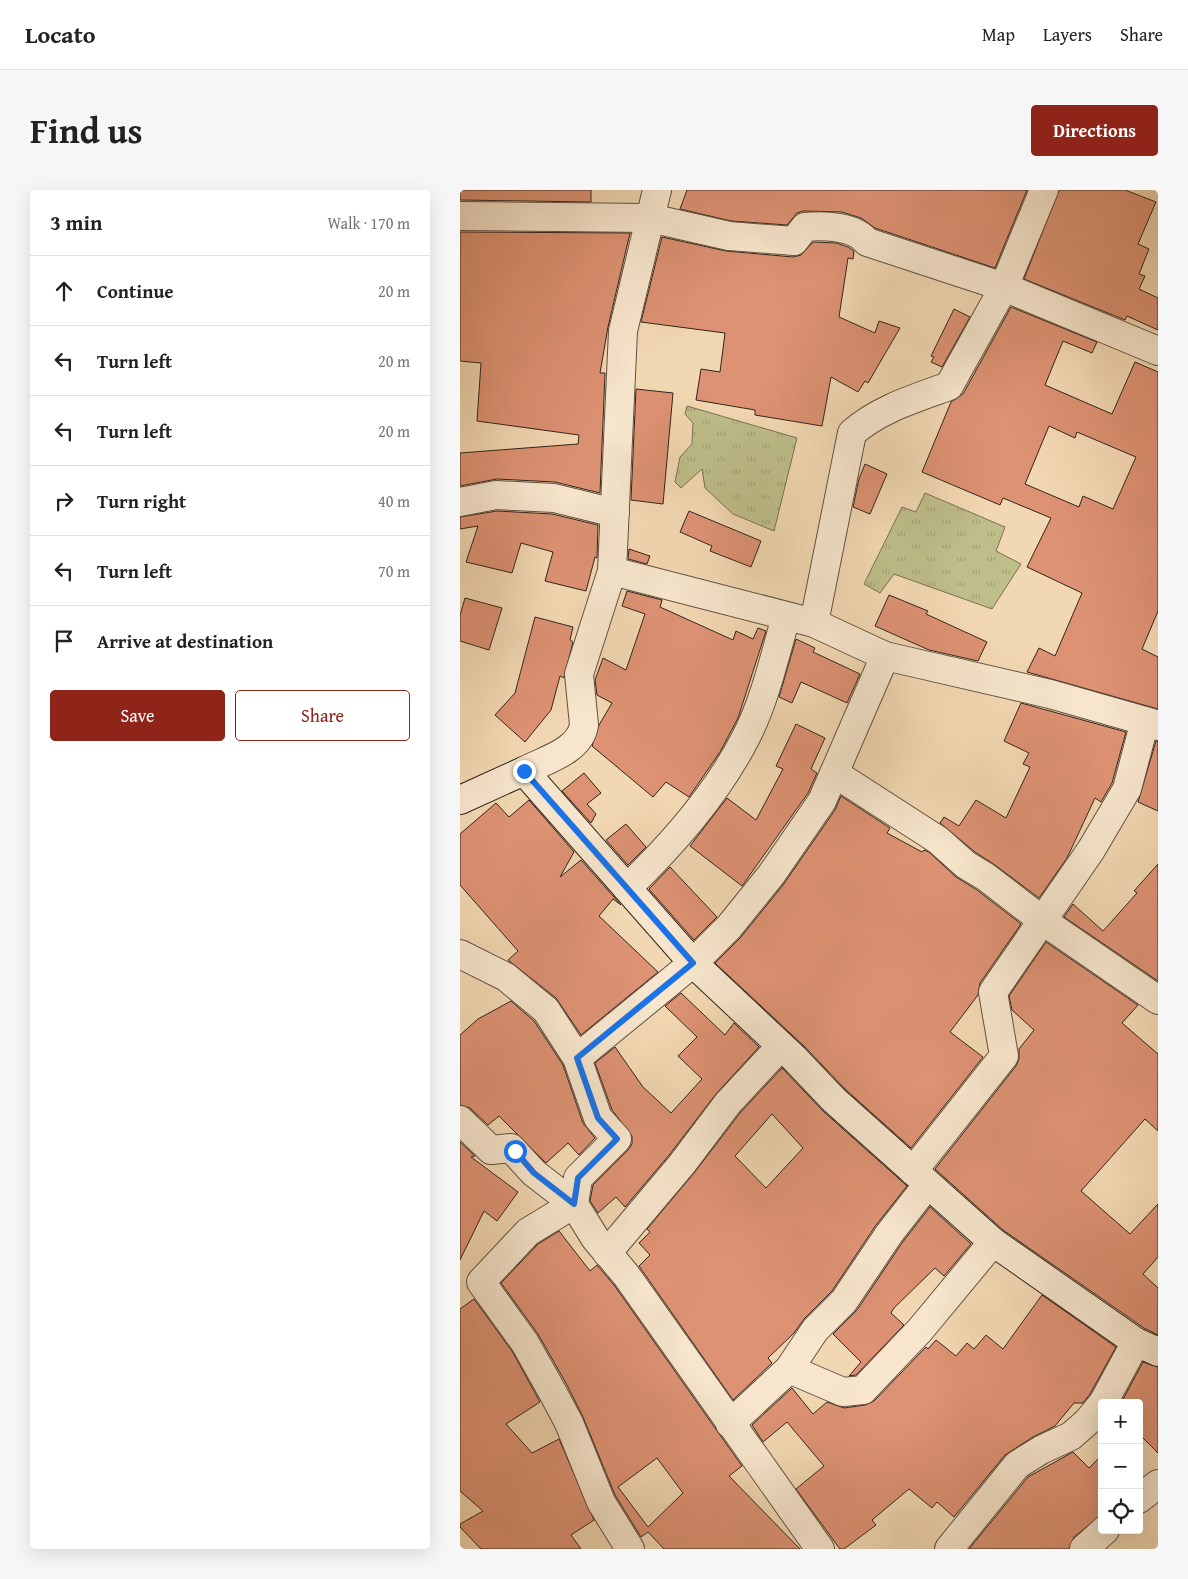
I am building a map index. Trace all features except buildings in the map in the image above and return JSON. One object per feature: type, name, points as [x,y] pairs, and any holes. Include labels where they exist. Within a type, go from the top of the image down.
[{"type":"street","points":[[460,800],[575,745],[583,734],[584,725],[579,674],[612,571],[623,331],[657,190]]},
{"type":"street","points":[[814,623],[852,433],[860,426],[904,402],[949,386],[1004,287],[1044,190]]},
{"type":"street","points":[[460,216],[650,218],[729,236],[794,241],[805,227],[819,225],[857,232],[866,242],[1004,287],[1158,351]]},
{"type":"street","points":[[460,502],[496,495],[554,498],[615,513]]},
{"type":"street","points":[[612,571],[814,623],[885,656],[1050,694],[1154,724],[1127,788],[1091,850],[993,992],[1004,1056],[920,1178],[889,1234],[844,1301],[815,1330],[789,1369],[730,1424]]},
{"type":"street","points":[[627,888],[658,858],[713,792],[745,739],[764,693],[786,617]]},
{"type":"street","points":[[577,1058],[693,963],[729,927],[771,875],[822,801],[885,656]]},
{"type":"street","points":[[524,771],[693,963],[781,1046],[834,1100],[993,1242],[1153,1350],[1106,1399]]},
{"type":"street","points":[[834,773],[938,840],[966,865],[986,877],[1043,921],[1158,1000]]},
{"type":"street","points":[[460,954],[506,977],[546,1010],[577,1058],[598,1118],[617,1139],[578,1178],[574,1204],[528,1232],[470,1280],[525,1343],[569,1423],[601,1502],[630,1549]]},
{"type":"street","points":[[607,1253],[682,1164],[728,1103],[781,1046]]},
{"type":"street","points":[[460,1120],[491,1150],[507,1148],[515,1151],[534,1173],[574,1204],[595,1238],[626,1275],[820,1549]]},
{"type":"street","points":[[789,1369],[844,1392],[862,1390],[920,1330],[993,1242]]},
{"type":"street","points":[[949,1549],[1017,1465],[1041,1450],[1071,1436],[1087,1422],[1098,1408]]},
{"type":"street","points":[[1143,1496],[1158,1484]]},
{"type":"street","points":[[1084,1549],[1101,1534]]},
{"type":"green space","points":[[687,406],[797,438],[774,531],[733,514],[705,488],[702,469],[681,488],[675,482],[680,457],[692,444],[693,423],[685,414]]},
{"type":"green space","points":[[925,493],[1005,527],[996,551],[1021,564],[992,609],[894,574],[880,593],[864,584],[902,507],[916,512]]},
{"type":"route","points":[[515,1151],[534,1173],[574,1204],[578,1178],[617,1139],[598,1118],[577,1058],[693,963],[524,771]]}]
